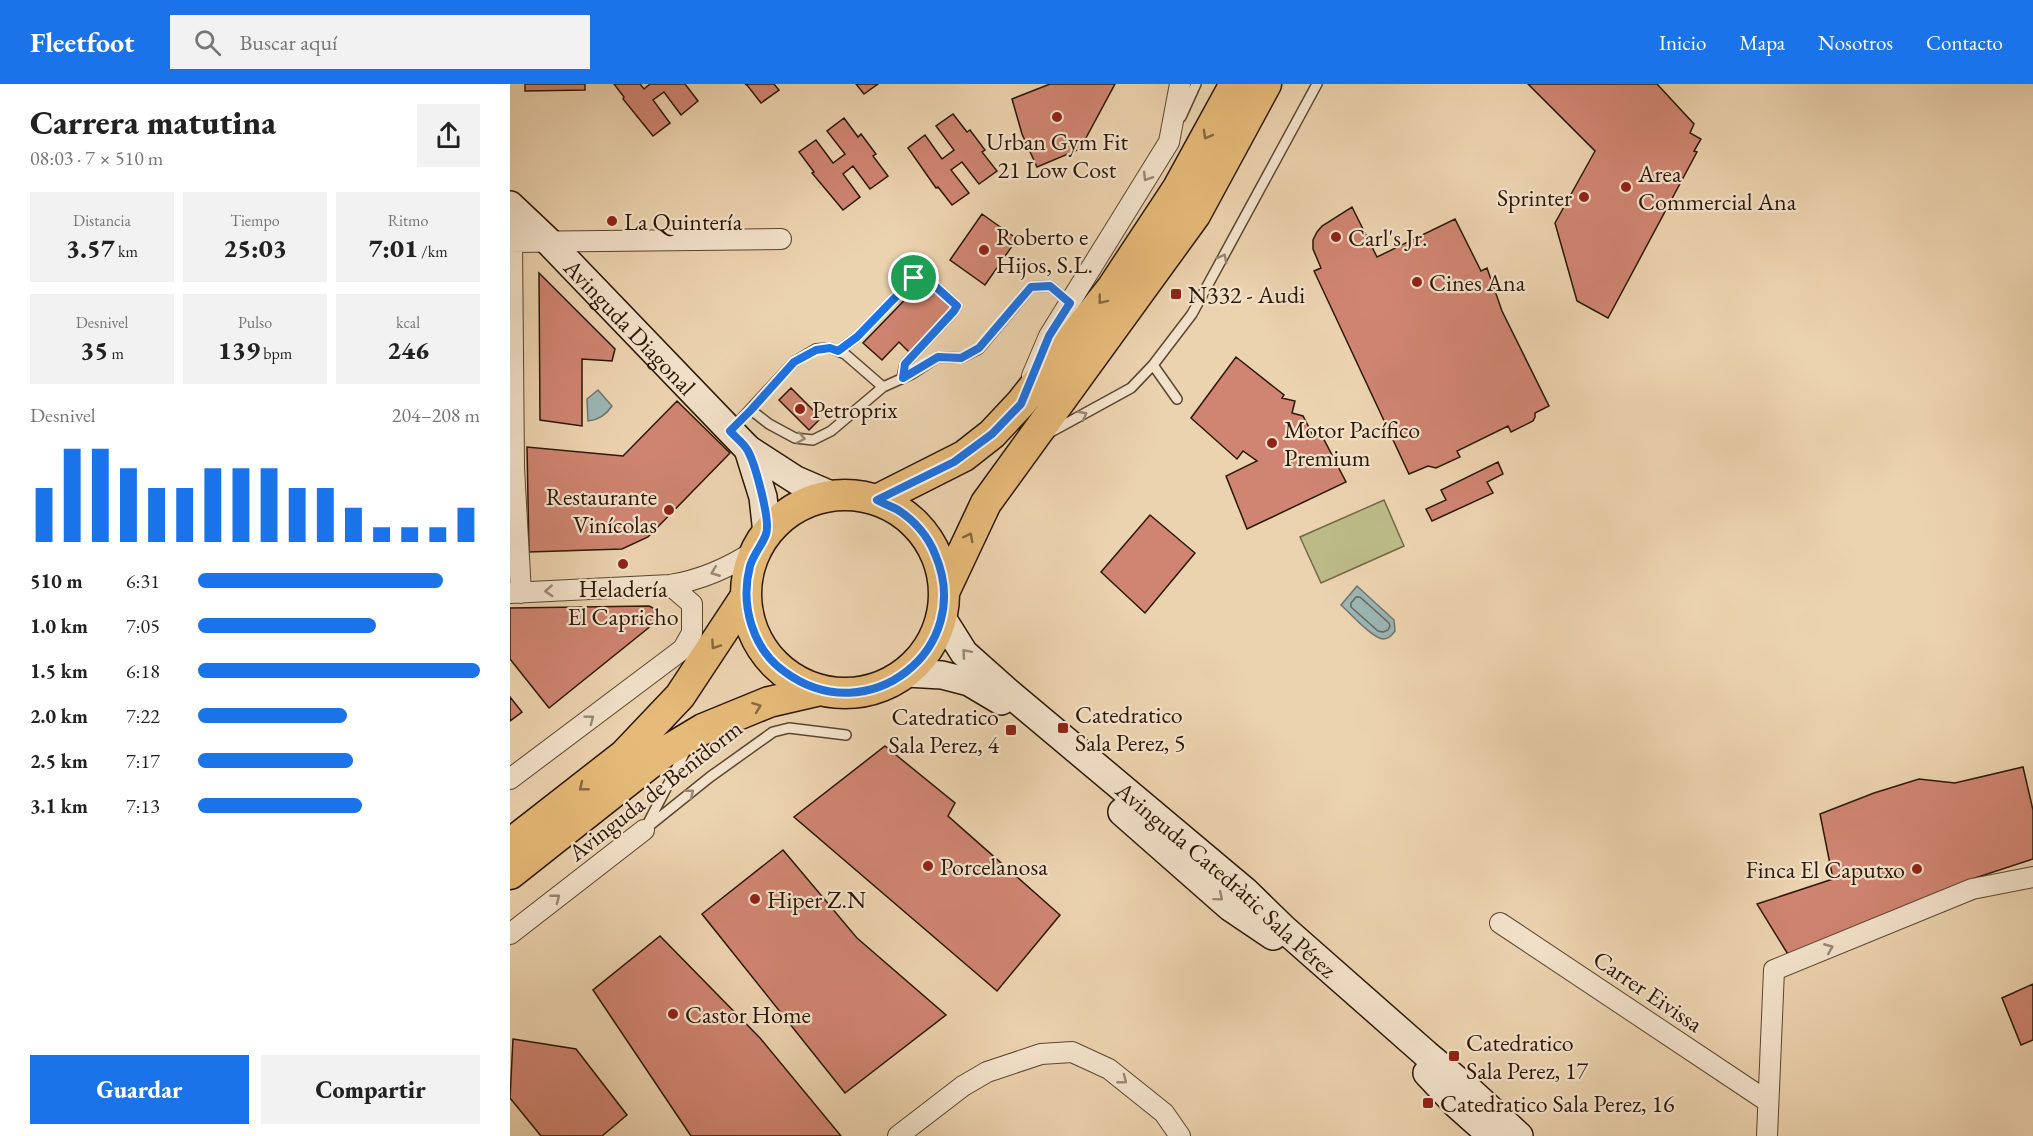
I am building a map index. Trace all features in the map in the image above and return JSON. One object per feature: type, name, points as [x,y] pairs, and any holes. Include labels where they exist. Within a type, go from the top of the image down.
[{"type":"main road","points":[[877,500],[964,456],[992,434],[1021,404],[1112,288],[1178,188],[1235,84]]},
{"type":"main road","points":[[944,604],[938,559],[932,545],[917,526],[899,511],[863,496],[833,496],[814,500],[780,519],[762,542],[750,565],[746,596],[749,617],[756,638],[768,656],[783,671],[801,682],[821,690],[844,693],[866,691],[887,684],[906,673],[922,657],[934,639],[944,604],[986,503],[1195,214],[1266,84]]},
{"type":"main road","points":[[510,844],[624,754],[680,696],[746,596]]},
{"type":"main road","points":[[510,874],[663,753],[703,729],[769,702],[821,690]]},
{"type":"street","points":[[1021,404],[1049,336],[1169,142],[1180,84]]},
{"type":"street","points":[[514,208],[511,242],[512,468],[516,593],[670,585],[692,581],[735,564],[762,542]]},
{"type":"street","name":"Avinguda Diagonal","points":[[514,208],[739,440],[796,480],[833,496]]},
{"type":"street","points":[[511,242],[781,239]]},
{"type":"street","name":"Avinguda Diagonal","points":[[739,440],[763,497],[762,542]]},
{"type":"street","points":[[510,779],[683,649],[692,633],[692,604],[670,585]]},
{"type":"street","name":"Avinguda Catedràtic Sala Pérez","points":[[944,604],[964,653],[1245,891],[1284,929],[1519,1136]]},
{"type":"street","name":"Avinguda Catedràtic Sala Pérez","points":[[906,673],[942,675],[969,682],[1001,701],[1171,856],[1230,907],[1277,939],[1418,1063],[1456,1104],[1492,1136]]},
{"type":"street","name":"Avinguda de Benidorm","points":[[510,934],[644,830]]},
{"type":"street","points":[[1767,1136],[1774,970],[1972,889],[2033,877]]},
{"type":"street","name":"Carrer Eivissa","points":[[1500,923],[1767,1101]]},
{"type":"street","points":[[898,1136],[963,1086],[987,1072],[1041,1054],[1072,1052],[1109,1069],[1164,1113],[1180,1136]]},
{"type":"lane","points":[[1169,142],[1196,84]]},
{"type":"lane","points":[[1031,443],[1131,388],[1153,365],[1192,314],[1317,84]]},
{"type":"lane","points":[[838,351],[857,337],[914,278],[925,277],[957,306],[905,364],[903,378]]},
{"type":"lane","points":[[751,410],[769,424],[795,438],[813,440],[831,431],[883,387],[938,357],[961,358],[979,348],[1031,287],[1050,286],[1070,303]]},
{"type":"lane","points":[[739,440],[751,410],[794,362],[816,350],[830,348],[845,354],[883,387]]},
{"type":"lane","points":[[1153,365],[1177,399]]},
{"type":"lane","name":"Avinguda de Benidorm","points":[[644,830],[710,777],[773,732],[789,728],[846,735]]},
{"type":"lane","points":[[644,830],[681,757],[703,729]]},
{"type":"shaded area","points":[[1384,500],[1404,546],[1321,583],[1300,537]]},
{"type":"water","points":[[598,390],[612,406],[596,420],[588,421],[587,399]]},
{"type":"water","points":[[1357,586],[1394,620],[1395,631],[1389,638],[1378,638],[1341,605]]},
{"type":"building","points":[[525,84],[585,84],[585,90],[525,91]]},
{"type":"building","points":[[614,84],[640,84],[644,89],[650,84],[685,84],[698,101],[681,115],[664,92],[653,100],[670,123],[653,136],[623,99],[624,97]]},
{"type":"building","points":[[745,84],[774,84],[779,90],[761,103]]},
{"type":"building","points":[[856,84],[878,84],[864,94]]},
{"type":"building","name":"Urban Gym Fit 21 Low Cost","points":[[1050,84],[1115,84],[1080,149],[1037,167],[1022,134],[1012,99]]},
{"type":"building","name":"Area Commercial Ana","points":[[1528,84],[1657,84],[1694,124],[1690,133],[1701,139],[1694,151],[1697,152],[1608,318],[1577,301],[1555,223],[1595,151]]},
{"type":"building","points":[[953,114],[967,132],[970,130],[985,150],[982,152],[997,171],[979,184],[962,162],[951,170],[969,193],[952,205],[938,187],[936,188],[908,148],[925,135],[942,159],[954,150],[936,126]]},
{"type":"building","points":[[844,118],[858,137],[861,134],[876,154],[873,156],[888,176],[870,189],[853,166],[843,174],[860,197],[843,210],[812,173],[814,172],[799,152],[816,140],[833,163],[845,154],[827,131]]},
{"type":"building","points":[[1352,207],[1377,257],[1455,219],[1481,271],[1487,268],[1502,311],[1549,406],[1535,413],[1533,421],[1511,432],[1508,426],[1457,451],[1460,457],[1436,468],[1428,466],[1409,474],[1314,271],[1321,268],[1313,249],[1313,240],[1317,232],[1322,226]]},
{"type":"building","name":"Roberto e Hijos, S.L.","points":[[982,214],[1017,239],[985,285],[950,260]]},
{"type":"building","points":[[539,273],[615,349],[612,361],[582,359],[582,426],[540,420]]},
{"type":"building","points":[[923,281],[951,308],[909,352],[899,342],[882,360],[863,343]]},
{"type":"building","name":"Motor Pacífico Premium","points":[[1236,357],[1284,395],[1282,398],[1295,401],[1292,413],[1303,416],[1313,435],[1320,432],[1346,482],[1247,529],[1226,476],[1257,461],[1243,451],[1237,459],[1191,418]]},
{"type":"building","name":"Petroprix","points":[[791,388],[821,418],[809,430],[779,400]]},
{"type":"building","points":[[677,401],[730,453],[648,537],[622,549],[529,552],[527,447],[623,456]]},
{"type":"building","points":[[1498,462],[1503,474],[1487,482],[1493,493],[1432,521],[1426,509],[1446,500],[1441,490]]},
{"type":"building","points":[[1150,515],[1195,553],[1145,613],[1101,572]]},
{"type":"building","points":[[649,606],[657,610],[658,615],[652,625],[549,708],[510,659],[510,608]]},
{"type":"building","points":[[510,697],[522,712],[510,721]]},
{"type":"building","name":"Porcelanosa","points":[[885,746],[955,803],[948,816],[1060,915],[997,991],[794,817]]},
{"type":"building","name":"Finca El Caputxo","points":[[2023,767],[2033,810],[2033,859],[1969,880],[1789,956],[1757,904],[1833,879],[1820,814],[1919,779],[1955,783]]},
{"type":"building","points":[[783,850],[857,938],[946,1015],[845,1093],[702,914]]},
{"type":"building","name":"Castor Home","points":[[660,936],[760,1038],[841,1136],[691,1136],[593,990]]},
{"type":"building","points":[[2033,984],[2033,1040],[2021,1045],[2002,998]]},
{"type":"building","points":[[513,1039],[576,1049],[627,1115],[602,1136],[541,1136],[510,1098]]},
{"type":"place","name":"Urban Gym Fit 21 Low Cost","points":[[1057,117]]},
{"type":"place","name":"Area Commercial Ana","points":[[1626,187]]},
{"type":"place","name":"Sprinter","points":[[1584,197]]},
{"type":"place","name":"La Quintería","points":[[612,221]]},
{"type":"place","name":"Carl's Jr.","points":[[1336,237]]},
{"type":"place","name":"Roberto e Hijos, S.L.","points":[[984,250]]},
{"type":"place","name":"Cines Ana","points":[[1417,282]]},
{"type":"place","name":"N332 - Audi","points":[[1176,294]]},
{"type":"place","name":"Petroprix","points":[[800,409]]},
{"type":"place","name":"Motor Pacífico Premium","points":[[1272,443]]},
{"type":"place","name":"Restaurante Vinícolas","points":[[669,510]]},
{"type":"place","name":"Heladería El Capricho","points":[[623,564]]},
{"type":"place","name":"Catedratico Sala Perez, 5","points":[[1063,728]]},
{"type":"place","name":"Catedratico Sala Perez, 4","points":[[1011,730]]},
{"type":"place","name":"Porcelanosa","points":[[928,866]]},
{"type":"place","name":"Finca El Caputxo","points":[[1917,869]]},
{"type":"place","name":"Hiper Z.N","points":[[755,899]]},
{"type":"place","name":"Castor Home","points":[[673,1014]]},
{"type":"place","name":"Catedratico Sala Perez, 17","points":[[1454,1056]]},
{"type":"place","name":"Catedratico Sala Perez, 16","points":[[1428,1103]]},
{"type":"route","points":[[925,277],[957,306],[905,364],[903,378],[938,357],[961,358],[979,348],[1031,287],[1050,286],[1070,303],[1049,336],[1021,404],[992,434],[954,462],[877,500],[899,511],[917,526],[932,545],[941,567],[945,590],[942,618],[934,639],[922,657],[906,673],[887,684],[866,691],[844,693],[821,690],[783,671],[768,656],[756,638],[749,617],[746,596],[750,565],[767,533],[763,497],[748,450],[730,431],[794,362],[816,350],[830,348],[838,351],[857,337],[914,278],[925,277]]}]
